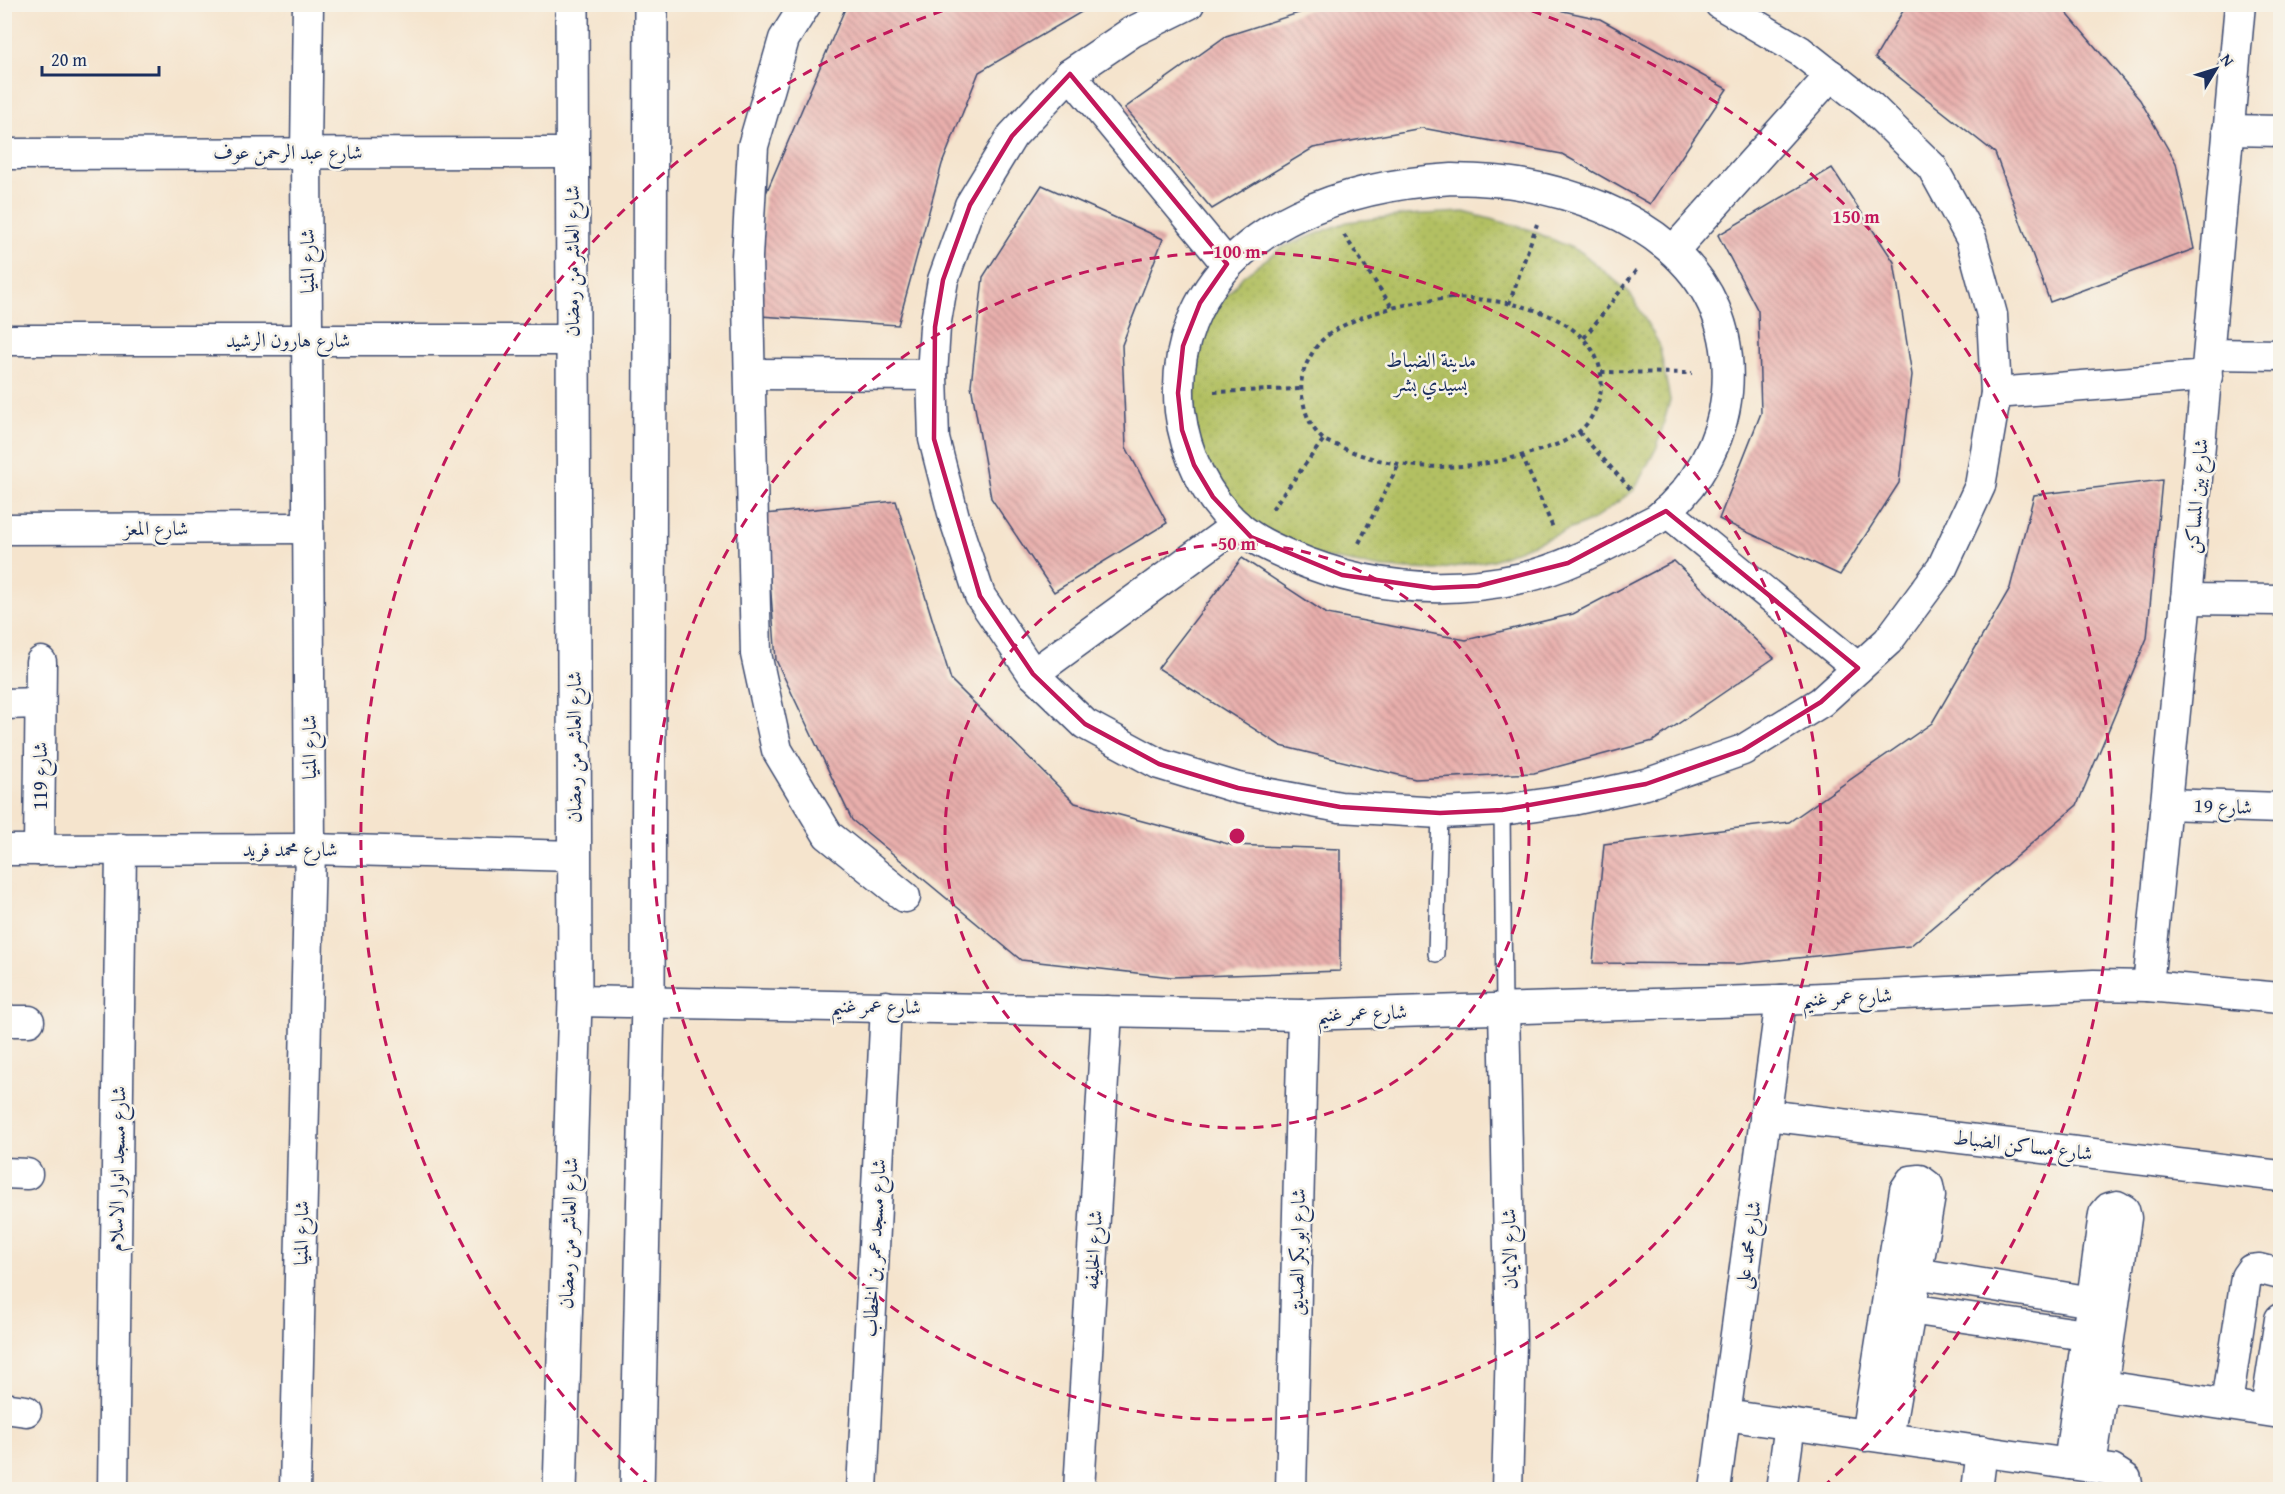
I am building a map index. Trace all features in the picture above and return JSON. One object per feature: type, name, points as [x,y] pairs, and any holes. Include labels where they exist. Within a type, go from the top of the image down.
[{"type":"street","name":"شارع المنيا","points":[[295,1490],[310,849],[306,152],[308,4]]},
{"type":"street","name":"شارع العاشر من رمضان","points":[[560,1490],[575,1001],[572,4]]},
{"type":"street","points":[[637,1490],[648,1002],[651,4]]},
{"type":"street","points":[[806,4],[784,39],[753,146],[747,257],[756,654],[777,750],[828,835],[905,897]]},
{"type":"street","points":[[1189,4],[1132,32],[1070,74],[1012,136],[970,205],[943,280],[935,327],[932,375],[934,439],[954,517],[980,596],[1034,674],[1086,723],[1159,765],[1238,788],[1340,807],[1440,813],[1502,810],[1572,800],[1646,784],[1743,750],[1821,702],[1888,641],[1942,568],[1980,486],[1996,393],[1992,315],[1971,238],[1932,167],[1871,107],[1800,51],[1720,4]]},
{"type":"street","name":"شارع بين المساكن","points":[[2148,986],[2208,365],[2240,4]]},
{"type":"street","points":[[1070,74],[1227,264]]},
{"type":"street","points":[[1667,244],[1831,75]]},
{"type":"street","points":[[2228,130],[2280,131]]},
{"type":"street","name":"شارع عبد الرحمن عوف","points":[[4,154],[572,153]]},
{"type":"street","points":[[1484,180],[1517,183],[1549,190],[1610,210],[1638,224],[1667,244],[1696,276],[1713,306],[1724,339],[1729,373],[1725,412],[1713,449],[1693,482],[1662,515],[1568,563],[1524,578],[1478,586],[1433,588],[1387,585],[1311,565],[1244,531],[1213,497],[1194,465],[1182,430],[1178,393],[1183,346],[1200,303],[1227,264],[1256,238],[1324,204],[1387,186],[1419,181],[1484,180]]},
{"type":"street","name":"شارع هارون الرشيد","points":[[4,340],[572,340]]},
{"type":"street","points":[[1996,393],[2280,355]]},
{"type":"street","points":[[750,374],[932,375]]},
{"type":"street","points":[[1662,515],[1858,668]]},
{"type":"street","name":"شارع المعز","points":[[4,528],[308,528]]},
{"type":"street","points":[[1034,674],[1244,531]]},
{"type":"street","points":[[2186,599],[2280,600]]},
{"type":"street","name":"شارع 119","points":[[39,850],[40,662]]},
{"type":"street","points":[[4,704],[40,703]]},
{"type":"street","name":"شارع 19","points":[[2166,804],[2280,808]]},
{"type":"street","name":"شارع مسجد انوار الاسلام","points":[[113,1490],[121,849]]},
{"type":"street","name":"شارع محمد فريد","points":[[4,850],[310,849],[575,856]]},
{"type":"street","name":"شارع عمر غنيم","points":[[575,1001],[1303,1015],[1780,1000],[2094,985],[2148,986],[2280,998]]},
{"type":"street","name":"شارع محمد على","points":[[1715,1490],[1780,1000]]},
{"type":"street","name":"شارع مسجد عمر بن الخطاب","points":[[862,1490],[886,1006]]},
{"type":"street","name":"شارع الايمان","points":[[1504,1008],[1511,1343],[1507,1490]]},
{"type":"street","name":"شارع الخليفه","points":[[1079,1490],[1107,1011]]},
{"type":"street","name":"شارع ابو بكر الصديق","points":[[1291,1490],[1303,1015]]},
{"type":"street","name":"شارع مساكن الضباط","points":[[1765,1114],[2280,1176]]},
{"type":"street","points":[[2227,1404],[2246,1277],[2251,1270],[2260,1269],[2280,1274]]},
{"type":"street","points":[[1877,1437],[1904,1272],[2103,1304],[2080,1466]]},
{"type":"street","points":[[1898,1307],[2098,1337]]},
{"type":"street","points":[[2091,1384],[2273,1411],[2280,1319]]},
{"type":"street","points":[[1725,1415],[2120,1473],[2126,1479],[2128,1490]]},
{"type":"street","points":[[1781,1490],[1790,1424]]},
{"type":"street","points":[[1977,1490],[1982,1451]]},
{"type":"lane","points":[[1502,810],[1504,1008]]},
{"type":"lane","points":[[1436,954],[1440,813]]},
{"type":"path","points":[[1509,304],[1549,190]]},
{"type":"path","points":[[1324,204],[1392,306]]},
{"type":"path","points":[[1584,338],[1667,244]]},
{"type":"path","points":[[1480,299],[1552,316],[1584,338],[1595,354],[1601,372],[1598,405],[1590,420],[1579,432],[1562,443],[1492,463],[1461,466],[1399,464],[1352,452],[1324,439],[1306,417],[1300,389],[1304,366],[1317,346],[1334,332],[1363,317],[1392,306],[1421,300],[1480,299]]},
{"type":"path","points":[[1601,372],[1729,373]]},
{"type":"path","points":[[1178,393],[1300,389]]},
{"type":"path","points":[[1579,432],[1662,515]]},
{"type":"path","points":[[1244,531],[1324,439]]},
{"type":"path","points":[[1522,456],[1568,563]]},
{"type":"path","points":[[1342,575],[1399,464]]},
{"type":"highlighted area","points":[[1070,74],[1227,264],[1200,303],[1183,346],[1178,393],[1182,430],[1194,465],[1213,497],[1251,537],[1342,575],[1433,588],[1478,586],[1568,563],[1666,511],[1858,668],[1821,702],[1743,750],[1646,784],[1502,810],[1440,813],[1340,807],[1238,788],[1159,764],[1085,724],[1033,674],[980,596],[934,439],[935,327],[943,280],[970,205],[1012,136]]},
{"type":"green space","points":[[1464,212],[1528,229],[1581,252],[1630,293],[1659,344],[1670,400],[1657,447],[1634,490],[1593,520],[1493,560],[1437,570],[1383,568],[1326,558],[1270,539],[1198,469],[1189,356],[1212,314],[1243,276],[1283,247],[1347,222],[1406,215]]},
{"type":"building","points":[[847,4],[1095,4],[979,72],[942,164],[898,325],[760,316],[764,198]]},
{"type":"building","points":[[1327,4],[1531,4],[1600,19],[1727,89],[1650,204],[1562,154],[1422,128],[1313,148],[1212,209],[1125,108],[1226,36]]},
{"type":"building","points":[[1907,4],[2059,4],[2140,100],[2176,163],[2194,249],[2050,302],[1995,153],[1875,58]]},
{"type":"building","points":[[1832,168],[1894,262],[1912,375],[1899,483],[1840,575],[1719,519],[1761,413],[1758,311],[1718,235]]},
{"type":"building","points":[[1042,185],[1163,239],[1122,345],[1126,447],[1167,523],[1054,592],[991,498],[971,385],[983,277]]},
{"type":"building","points":[[2162,480],[2147,638],[2077,805],[1910,946],[1739,964],[1593,963],[1604,844],[1789,822],[1932,723],[2010,588],[2034,495]]},
{"type":"building","points":[[896,501],[951,680],[1075,803],[1232,845],[1340,849],[1340,971],[1172,977],[1021,960],[852,820],[776,660],[765,514]]},
{"type":"building","points":[[1242,558],[1327,614],[1466,640],[1573,614],[1674,561],[1774,658],[1653,741],[1534,773],[1415,779],[1281,746],[1158,668]]},
{"type":"district","name":"مدينة الضباط بسيدي بشر","points":[[1431,372]]}]
